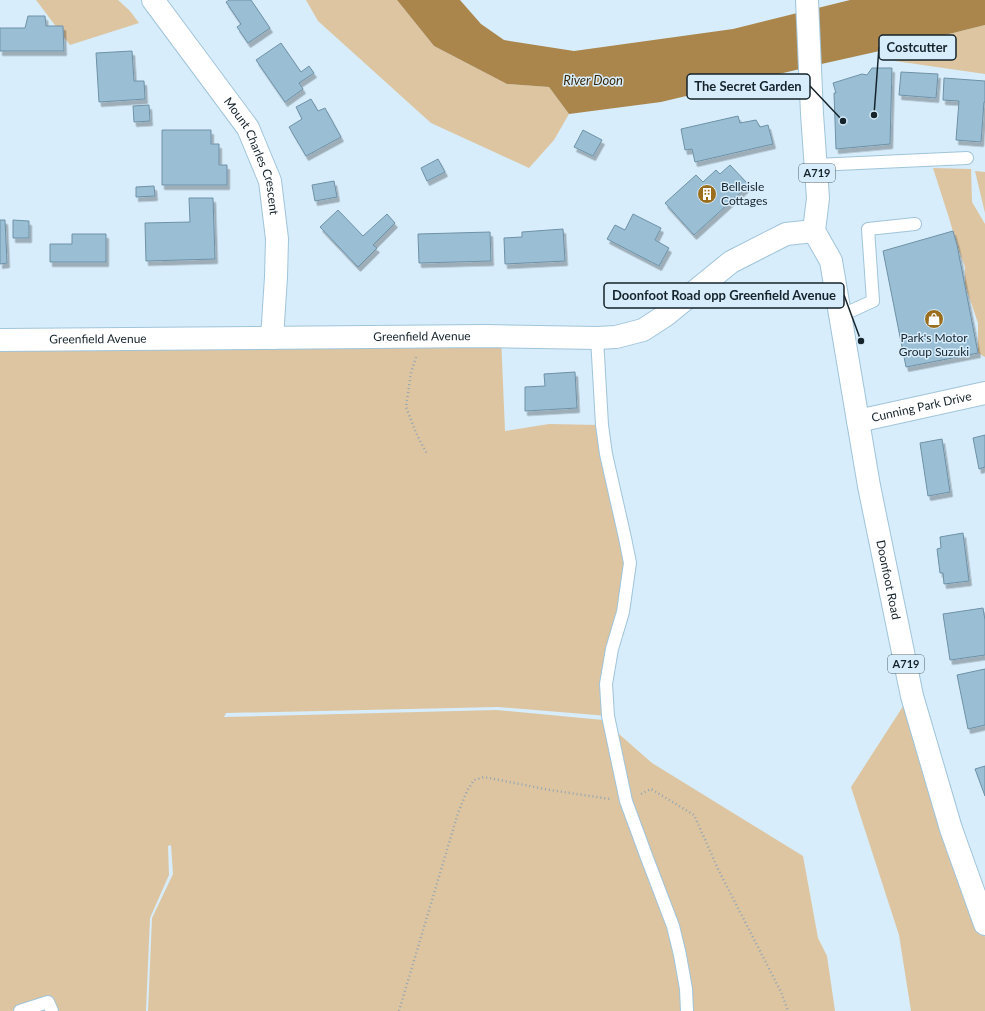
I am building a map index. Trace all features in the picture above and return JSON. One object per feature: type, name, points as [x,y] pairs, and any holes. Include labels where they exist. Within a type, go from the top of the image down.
[{"type":"street","name":"Mount Charles Crescent","points":[[153,0],[248,128],[270,182],[277,239],[272,338]]},
{"type":"street","name":"A719","points":[[807,0],[812,114],[818,198],[814,232]]},
{"type":"street","name":"Greenfield Avenue","points":[[0,340],[424,336],[616,337],[642,330],[666,315],[731,262],[786,234],[814,232]]},
{"type":"street","name":"Doonfoot Road","points":[[814,232],[831,261],[869,486],[912,696],[951,829],[985,924]]},
{"type":"street","name":"Cunning Park Drive","points":[[858,421],[985,393]]},
{"type":"lane","points":[[816,166],[967,158]]},
{"type":"lane","points":[[840,316],[873,301],[868,229],[915,224]]},
{"type":"lane","points":[[598,338],[602,425],[606,454],[630,563],[623,612],[612,649],[606,684],[608,716],[626,801],[673,926],[686,989],[687,1011]]},
{"type":"lane","points":[[20,1011],[48,1002],[52,1011]]},
{"type":"path","points":[[424,336],[425,344],[418,349],[411,373],[406,407],[416,433],[427,454]]},
{"type":"path","points":[[400,1011],[458,813],[467,791],[474,780],[484,778],[550,790],[626,801],[651,789],[694,815],[719,871],[781,992],[788,1011]]},
{"type":"shaded area","points":[[36,0],[118,0],[130,11],[139,23],[70,45]]},
{"type":"shaded area","points":[[306,0],[397,0],[434,46],[507,84],[549,87],[569,114],[554,140],[529,168],[431,123],[318,21]]},
{"type":"shaded area","points":[[985,25],[985,74],[895,61],[893,48]]},
{"type":"shaded area","points":[[933,168],[971,169],[972,202],[985,224],[985,357],[978,353],[978,323],[965,285],[965,267]]},
{"type":"shaded area","points":[[975,171],[985,172],[985,213]]},
{"type":"shaded area","points":[[501,336],[505,431],[549,424],[602,425],[630,563],[612,649],[608,716],[498,707],[226,713],[224,717],[496,710],[603,720],[652,763],[803,856],[818,938],[827,956],[835,1011],[148,1011],[152,918],[173,874],[171,845],[168,846],[169,875],[150,918],[146,1011],[0,1011],[0,341]]},
{"type":"shaded area","points":[[909,697],[985,937],[985,1011],[911,1011],[899,935],[851,787]]},
{"type":"water","name":"River Doon","points":[[397,0],[460,0],[481,24],[504,40],[574,51],[733,29],[850,0],[985,0],[985,25],[661,102],[569,114],[549,87],[507,84],[434,46]]},
{"type":"building","points":[[229,0],[251,0],[270,28],[248,43],[237,27],[241,24],[226,2]]},
{"type":"building","points":[[28,16],[45,16],[46,26],[63,26],[64,51],[0,51],[0,28],[25,28]]},
{"type":"building","points":[[281,43],[301,72],[309,66],[314,73],[299,83],[303,89],[285,102],[256,60]]},
{"type":"building","points":[[132,51],[134,81],[144,81],[145,99],[99,102],[96,53]]},
{"type":"building","points":[[872,68],[892,68],[890,144],[836,149],[834,93],[836,93],[833,83],[862,74],[867,75]]},
{"type":"building","points":[[901,72],[938,74],[936,98],[899,95]]},
{"type":"building","points":[[944,78],[985,81],[985,102],[981,142],[956,140],[959,101],[943,100]]},
{"type":"building","points":[[311,99],[318,111],[325,108],[341,137],[306,156],[289,127],[302,119],[296,107]]},
{"type":"building","points":[[149,105],[150,121],[134,122],[133,106]]},
{"type":"building","points":[[738,116],[740,123],[756,120],[760,127],[768,125],[773,144],[695,162],[692,149],[685,150],[681,129]]},
{"type":"building","points":[[162,130],[211,130],[211,144],[219,144],[219,165],[227,165],[227,185],[162,185]]},
{"type":"building","points":[[583,130],[602,140],[593,156],[574,147]]},
{"type":"building","points":[[438,159],[445,172],[427,181],[421,168]]},
{"type":"building","name":"Belleisle Cottages","points":[[730,165],[749,185],[694,235],[665,203],[696,175],[703,182],[716,170],[720,174]]},
{"type":"building","points":[[334,181],[337,197],[315,201],[312,185]]},
{"type":"building","points":[[154,186],[155,196],[136,197],[136,187]]},
{"type":"building","points":[[189,198],[213,198],[215,259],[146,261],[145,223],[190,222]]},
{"type":"building","points":[[338,210],[363,236],[387,214],[395,223],[373,245],[377,248],[358,267],[320,227]]},
{"type":"building","points":[[633,214],[661,228],[655,240],[669,248],[659,266],[607,239],[615,225],[625,230]]},
{"type":"building","points":[[0,220],[5,220],[7,263],[0,264]]},
{"type":"building","points":[[13,220],[29,221],[29,238],[13,238]]},
{"type":"building","points":[[563,229],[565,261],[505,264],[504,238],[522,237],[522,232]]},
{"type":"building","name":"Park's Motor Group Suzuki","points":[[953,231],[978,353],[906,367],[883,251]]},
{"type":"building","points":[[490,232],[491,261],[419,263],[418,234]]},
{"type":"building","points":[[72,234],[106,234],[106,262],[50,262],[50,244],[72,244]]},
{"type":"building","points":[[575,372],[577,408],[525,411],[525,387],[545,386],[544,374]]},
{"type":"building","points":[[985,435],[985,467],[979,469],[973,438]]},
{"type":"building","points":[[942,439],[950,492],[928,496],[920,443]]},
{"type":"building","points":[[963,533],[969,581],[944,584],[943,573],[940,573],[937,549],[941,548],[940,537]]},
{"type":"building","points":[[983,608],[985,620],[985,655],[950,660],[943,614]]},
{"type":"building","points":[[985,669],[985,725],[968,729],[957,675]]},
{"type":"building","points":[[985,766],[985,796],[975,769]]},
{"type":"place","name":"Costcutter","points":[[874,115]]},
{"type":"place","name":"The Secret Garden","points":[[843,121]]},
{"type":"place","name":"Belleisle Cottages","points":[[707,194]]},
{"type":"place","name":"Park's Motor Group Suzuki","points":[[934,319]]},
{"type":"place","name":"Doonfoot Road opp Greenfield Avenue","points":[[861,341]]}]
